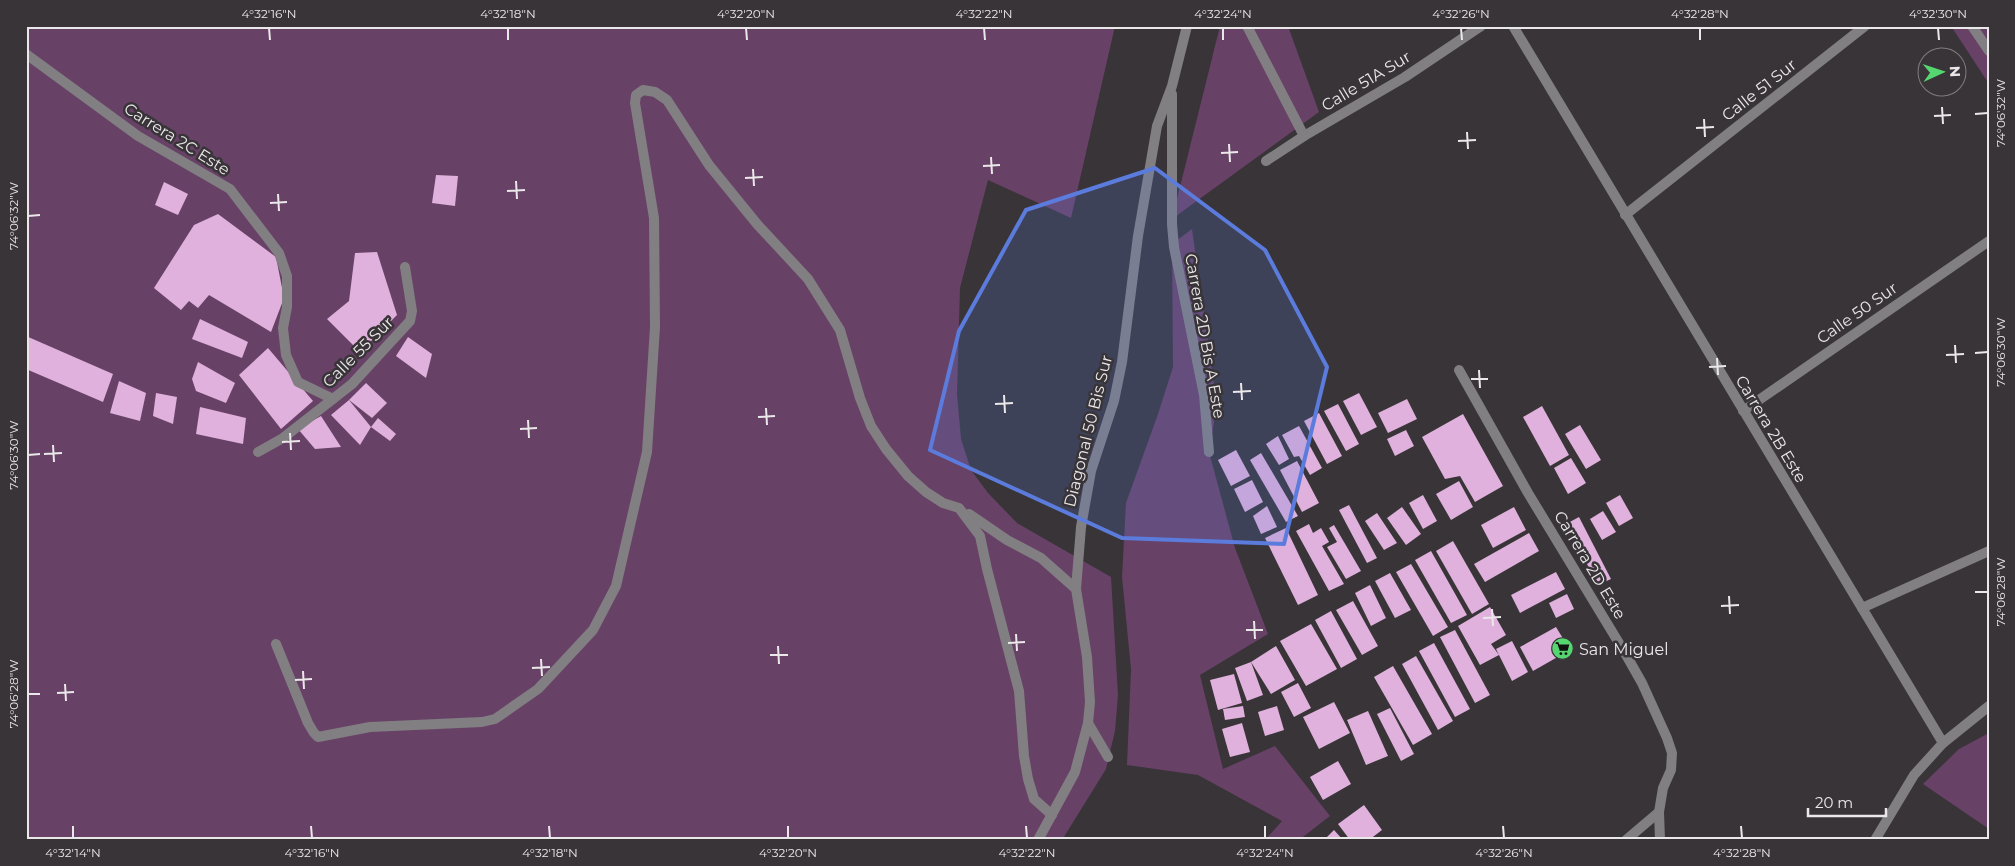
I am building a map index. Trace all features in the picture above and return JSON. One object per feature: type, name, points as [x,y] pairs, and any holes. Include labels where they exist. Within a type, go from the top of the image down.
[{"type":"street","points":[[1172,86],[1187,26]]},
{"type":"street","points":[[1247,26],[1304,136]]},
{"type":"street","name":"Calle 51A Sur","points":[[1266,161],[1304,136],[1405,77],[1481,26]]},
{"type":"street","name":"Carrera 2B Este","points":[[1513,26],[1943,743]]},
{"type":"street","name":"Calle 51 Sur","points":[[1625,215],[1865,26]]},
{"type":"street","points":[[1972,26],[1989,51]]},
{"type":"street","name":"Carrera 2C Este","points":[[26,54],[138,136],[230,189],[279,252],[286,276],[287,307],[283,328],[286,355],[298,382],[333,399]]},
{"type":"street","name":"Carrera 2D Bis A Este","points":[[1172,86],[1172,224],[1179,273],[1204,395],[1208,452]]},
{"type":"street","name":"Diagonal 50 Bis Sur","points":[[1088,723],[1090,702],[1087,657],[1076,589],[1081,527],[1091,471],[1114,401],[1122,362],[1138,236],[1157,126],[1172,86]]},
{"type":"street","points":[[276,644],[308,723],[318,737],[370,727],[482,722],[495,719],[538,689],[593,630],[616,586],[647,452],[655,327],[654,218],[635,103],[636,95],[643,90],[654,92],[667,100],[710,165],[757,224],[808,279],[840,330],[860,398],[871,426],[886,449],[908,476],[926,492],[943,503],[959,508],[1007,540],[1041,558],[1076,589]]},
{"type":"street","name":"Calle 50 Sur","points":[[1743,410],[1989,241]]},
{"type":"street","name":"Calle 55 Sur","points":[[258,452],[283,438],[352,384],[410,321],[412,312],[405,268]]},
{"type":"street","name":"Carrera 2D Este","points":[[1459,370],[1528,493],[1626,653],[1650,698],[1672,753],[1671,770],[1663,788],[1659,812],[1660,840]]},
{"type":"street","points":[[959,508],[980,536],[1019,691],[1024,756],[1034,799],[1052,814]]},
{"type":"street","points":[[1862,608],[1989,551]]},
{"type":"street","points":[[1875,840],[1914,775],[1943,743],[1989,706]]},
{"type":"street","points":[[1038,840],[1075,772],[1088,723]]},
{"type":"street","points":[[1088,723],[1108,757]]},
{"type":"street","points":[[1626,840],[1659,812]]},
{"type":"highlighted area","points":[[1155,168],[1265,250],[1327,367],[1284,544],[1122,538],[930,450],[959,331],[1026,210]]},
{"type":"shaded area","points":[[26,26],[1115,26],[1071,218],[988,180],[960,288],[957,394],[961,439],[971,470],[988,493],[1017,523],[1111,577],[1118,695],[1115,731],[1106,769],[1062,840],[26,840]]},
{"type":"shaded area","points":[[1220,26],[1288,26],[1319,112],[1172,219]]},
{"type":"shaded area","points":[[1951,26],[1989,26],[1989,84],[1968,52],[1968,48],[1965,48]]},
{"type":"shaded area","points":[[1192,229],[1217,405],[1209,452],[1235,548],[1268,634],[1200,675],[1223,769],[1275,746],[1330,816],[1299,840],[1265,840],[1282,821],[1198,775],[1127,765],[1131,669],[1122,577],[1126,503],[1173,367],[1172,244]]},
{"type":"shaded area","points":[[1989,733],[1989,829],[1923,784],[1959,749]]},
{"type":"building","points":[[436,175],[458,176],[455,206],[432,203]]},
{"type":"building","points":[[164,182],[188,194],[178,215],[155,205]]},
{"type":"building","points":[[218,214],[276,257],[284,298],[271,332],[209,295],[198,308],[189,301],[181,310],[154,288],[194,225]]},
{"type":"building","points":[[377,252],[397,315],[360,352],[327,319],[349,301],[355,253]]},
{"type":"building","points":[[200,319],[248,342],[242,358],[192,339]]},
{"type":"building","points":[[26,336],[113,374],[103,402],[26,369]]},
{"type":"building","points":[[408,337],[432,354],[426,378],[396,356]]},
{"type":"building","points":[[268,348],[313,401],[281,429],[239,375]]},
{"type":"building","points":[[198,362],[235,383],[226,403],[196,391],[192,379]]},
{"type":"building","points":[[119,381],[146,393],[140,421],[110,413]]},
{"type":"building","points":[[366,383],[387,403],[372,418],[349,400]]},
{"type":"building","points":[[156,393],[177,397],[173,424],[153,416]]},
{"type":"building","points":[[1359,393],[1377,427],[1361,435],[1343,401]]},
{"type":"building","points":[[1407,399],[1417,419],[1388,433],[1378,413]]},
{"type":"building","points":[[349,400],[371,427],[360,445],[331,415]]},
{"type":"building","points":[[1338,404],[1359,444],[1346,451],[1324,411]]},
{"type":"building","points":[[1542,406],[1569,455],[1550,466],[1523,417]]},
{"type":"building","points":[[200,407],[246,418],[243,444],[196,434]]},
{"type":"building","points":[[1319,413],[1342,456],[1327,464],[1304,421]]},
{"type":"building","points":[[1463,414],[1503,486],[1475,502],[1460,476],[1445,479],[1422,437]]},
{"type":"building","points":[[321,416],[341,447],[315,449],[298,429]]},
{"type":"building","points":[[378,418],[396,434],[390,441],[371,427]]},
{"type":"building","points":[[1580,425],[1601,460],[1586,469],[1565,434]]},
{"type":"building","points":[[1299,426],[1322,468],[1310,475],[1299,456],[1294,457],[1282,435]]},
{"type":"building","points":[[1406,430],[1414,446],[1395,456],[1387,439]]},
{"type":"building","points":[[1278,436],[1289,459],[1279,465],[1266,444]]},
{"type":"building","points":[[1236,450],[1250,476],[1231,486],[1218,460]]},
{"type":"building","points":[[1261,453],[1298,516],[1286,522],[1250,460]]},
{"type":"building","points":[[1571,458],[1586,483],[1568,494],[1554,468]]},
{"type":"building","points":[[1297,461],[1319,503],[1302,512],[1280,470]]},
{"type":"building","points":[[1252,480],[1263,502],[1245,512],[1234,489]]},
{"type":"building","points":[[1459,481],[1473,507],[1451,520],[1436,494]]},
{"type":"building","points":[[1423,495],[1437,521],[1423,529],[1409,503]]},
{"type":"building","points":[[1620,495],[1633,518],[1619,526],[1606,503]]},
{"type":"building","points":[[1349,505],[1377,558],[1367,563],[1339,510]]},
{"type":"building","points":[[1267,506],[1277,527],[1261,534],[1253,516]]},
{"type":"building","points":[[1402,507],[1421,534],[1406,545],[1387,518]]},
{"type":"building","points":[[1514,507],[1526,530],[1493,548],[1481,525]]},
{"type":"building","points":[[1603,511],[1616,532],[1602,540],[1590,519]]},
{"type":"building","points":[[1377,513],[1397,543],[1384,550],[1365,521]]},
{"type":"building","points":[[1579,517],[1611,579],[1598,585],[1566,524]]},
{"type":"building","points":[[1309,524],[1313,533],[1321,528],[1329,542],[1322,546],[1344,584],[1329,591],[1296,531]]},
{"type":"building","points":[[1334,525],[1361,571],[1346,579],[1327,547],[1337,542],[1329,528]]},
{"type":"building","points":[[1286,528],[1318,595],[1298,605],[1265,538]]},
{"type":"building","points":[[1529,533],[1539,551],[1485,582],[1474,564]]},
{"type":"building","points":[[1453,541],[1489,604],[1472,614],[1436,551]]},
{"type":"building","points":[[1431,551],[1467,615],[1451,623],[1415,560]]},
{"type":"building","points":[[1411,564],[1448,627],[1433,636],[1396,572]]},
{"type":"building","points":[[1556,572],[1565,589],[1520,613],[1511,595]]},
{"type":"building","points":[[1390,573],[1411,610],[1395,618],[1375,581]]},
{"type":"building","points":[[1370,585],[1386,618],[1371,626],[1355,593]]},
{"type":"building","points":[[1567,594],[1574,609],[1556,618],[1549,603]]},
{"type":"building","points":[[1353,601],[1378,646],[1362,655],[1336,610]]},
{"type":"building","points":[[1490,607],[1506,635],[1491,644],[1499,655],[1480,665],[1458,626]]},
{"type":"building","points":[[1331,611],[1357,659],[1341,668],[1315,620]]},
{"type":"building","points":[[1311,624],[1337,669],[1306,686],[1280,641]]},
{"type":"building","points":[[1556,627],[1570,650],[1533,671],[1520,647]]},
{"type":"building","points":[[1455,630],[1490,695],[1475,703],[1440,637]]},
{"type":"building","points":[[1512,641],[1528,672],[1512,681],[1496,649]]},
{"type":"building","points":[[1434,643],[1470,709],[1455,717],[1419,651]]},
{"type":"building","points":[[1276,646],[1295,680],[1271,694],[1251,662]]},
{"type":"building","points":[[1416,656],[1453,721],[1438,730],[1402,664]]},
{"type":"building","points":[[1251,662],[1263,695],[1247,701],[1235,668]]},
{"type":"building","points":[[1393,666],[1432,734],[1413,745],[1374,677]]},
{"type":"building","points":[[1234,674],[1242,703],[1218,710],[1210,680]]},
{"type":"building","points":[[1298,683],[1311,708],[1294,717],[1281,692]]},
{"type":"building","points":[[1334,702],[1350,733],[1319,749],[1303,717]]},
{"type":"building","points":[[1243,706],[1245,717],[1225,720],[1223,709]]},
{"type":"building","points":[[1277,706],[1284,730],[1265,736],[1258,712]]},
{"type":"building","points":[[1390,708],[1414,754],[1401,761],[1377,714]]},
{"type":"building","points":[[1368,711],[1388,756],[1366,765],[1347,720]]},
{"type":"building","points":[[1242,723],[1250,752],[1230,757],[1222,729]]},
{"type":"building","points":[[1338,761],[1351,784],[1323,800],[1310,777]]},
{"type":"building","points":[[1364,805],[1382,830],[1369,840],[1350,840],[1338,824]]},
{"type":"building","points":[[1334,830],[1343,840],[1324,840]]},
{"type":"place","name":"San Miguel","points":[[1563,649]]}]
